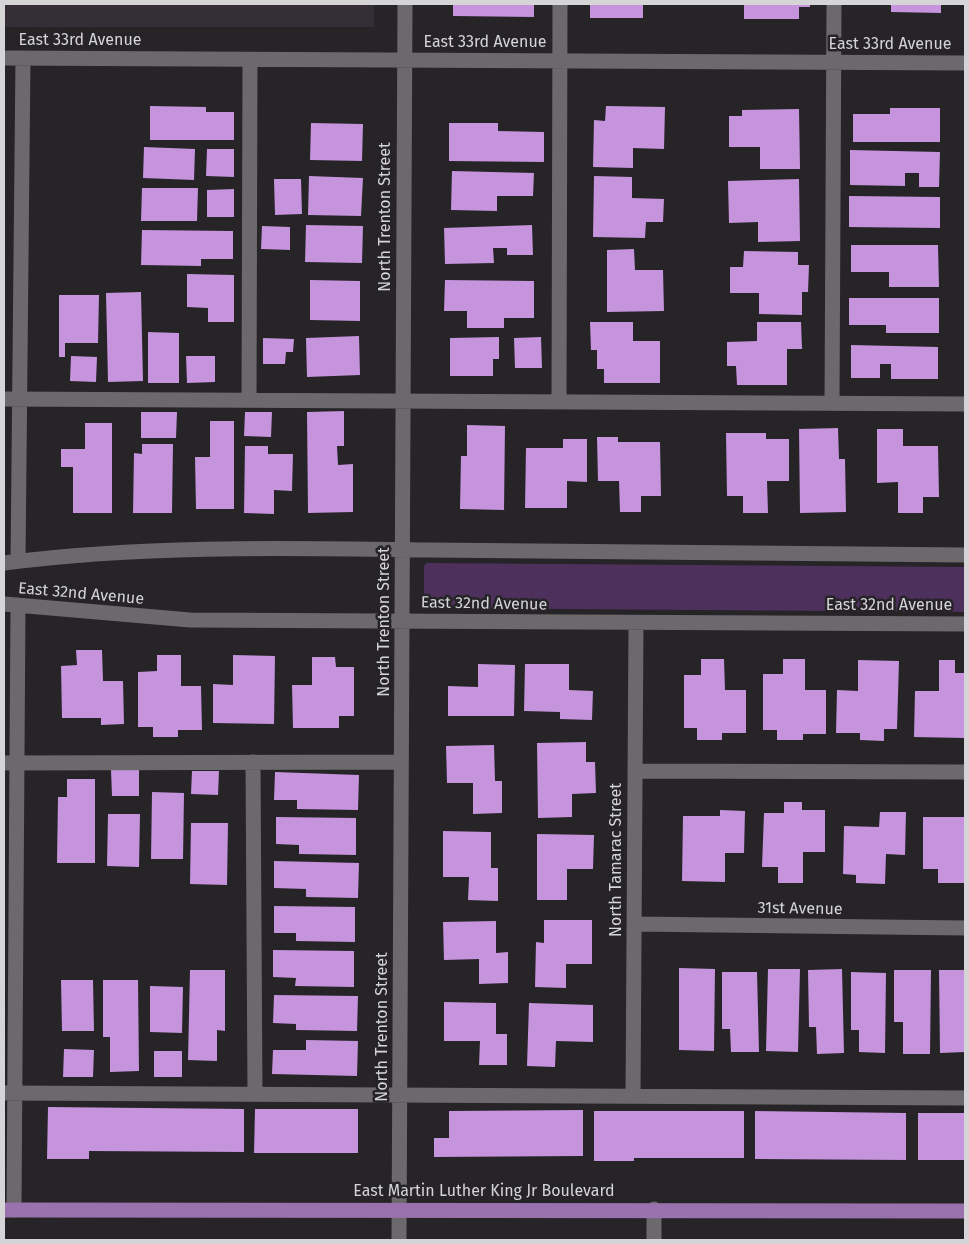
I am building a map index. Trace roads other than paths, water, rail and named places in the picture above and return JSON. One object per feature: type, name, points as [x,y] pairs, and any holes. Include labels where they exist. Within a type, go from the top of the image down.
[{"type":"main road","name":"East Martin Luther King Jr Boulevard","points":[[9,1210],[399,1211],[654,1209],[965,1211]]},
{"type":"street","name":"North Trenton Street","points":[[399,1240],[405,4]]},
{"type":"street","points":[[560,4],[560,402]]},
{"type":"street","points":[[832,403],[834,4]]},
{"type":"street","name":"East 33rd Avenue","points":[[4,58],[965,63]]},
{"type":"street","points":[[11,562],[19,399],[23,58]]},
{"type":"street","points":[[248,400],[250,60]]},
{"type":"street","points":[[4,399],[965,404]]},
{"type":"street","name":"East 32nd Avenue","points":[[11,562],[173,550],[402,549],[965,555]]},
{"type":"street","points":[[9,1210],[11,605]]},
{"type":"street","name":"East 32nd Avenue","points":[[11,605],[190,620],[636,624],[965,624]]},
{"type":"street","name":"North Tamarac Street","points":[[633,1096],[636,624]]},
{"type":"street","points":[[10,762],[402,762]]},
{"type":"street","points":[[254,762],[255,1094]]},
{"type":"street","points":[[635,770],[965,772]]},
{"type":"street","name":"31st Avenue","points":[[634,924],[965,928]]},
{"type":"street","points":[[9,1093],[965,1098]]},
{"type":"street","points":[[654,1209],[654,1240]]}]
